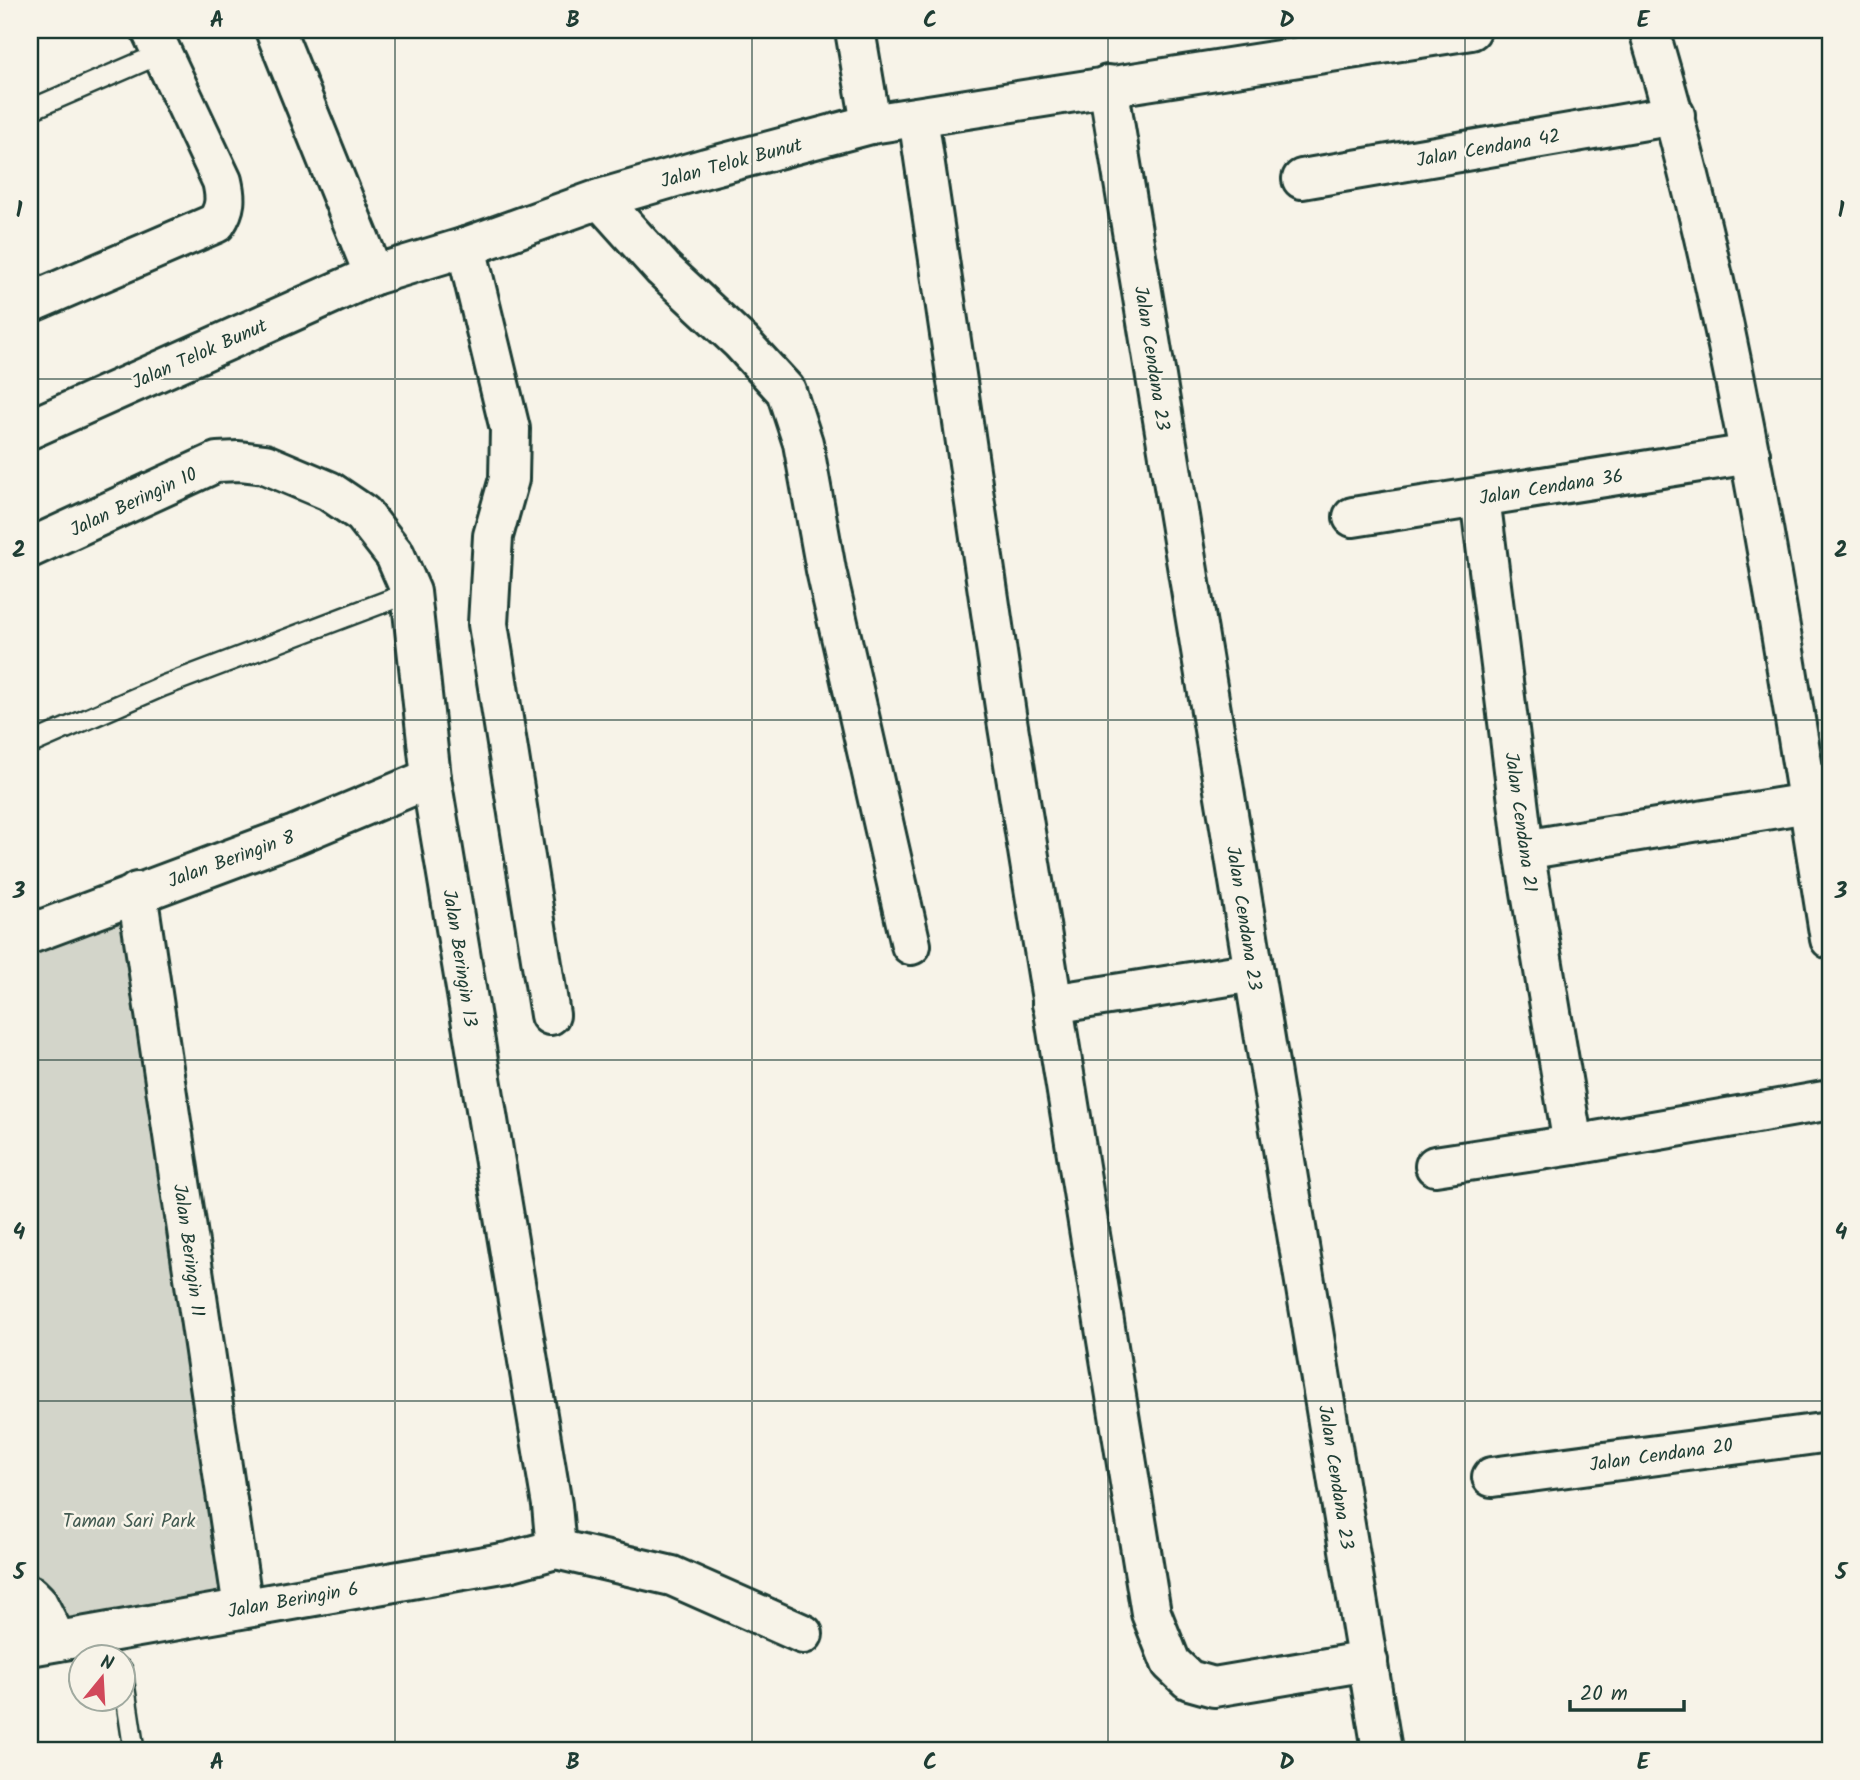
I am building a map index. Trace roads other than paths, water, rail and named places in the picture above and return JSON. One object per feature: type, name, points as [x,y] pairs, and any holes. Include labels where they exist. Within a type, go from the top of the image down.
[{"type":"street","points":[[275,30],[374,275]]},
{"type":"street","points":[[855,30],[871,124]]},
{"type":"street","name":"Jalan Telok Bunut","points":[[30,429],[374,275],[466,247],[600,199],[706,167],[871,124],[1471,30]]},
{"type":"street","points":[[1649,30],[1675,115],[1694,192],[1750,454],[1830,939]]},
{"type":"street","points":[[30,303],[216,223],[222,213],[226,203],[222,181],[157,41]]},
{"type":"street","name":"Jalan Cendana 23","points":[[1108,85],[1382,1750]]},
{"type":"street","name":"Jalan Cendana 42","points":[[1302,179],[1675,115]]},
{"type":"street","points":[[918,117],[1006,714],[1151,1613],[1171,1663],[1189,1680],[1214,1687],[1368,1661]]},
{"type":"street","points":[[600,199],[663,269],[741,342],[786,390],[803,443],[826,570],[911,945]]},
{"type":"street","points":[[466,247],[510,429],[509,479],[493,536],[488,624],[550,1015]]},
{"type":"street","name":"Jalan Cendana 36","points":[[1353,517],[1750,454]]},
{"type":"street","name":"Jalan Beringin 10","points":[[30,548],[217,462],[239,461]]},
{"type":"street","name":"Jalan Beringin 13","points":[[239,461],[265,464],[329,491],[363,514],[395,555],[411,592],[431,778],[552,1505],[556,1549]]},
{"type":"street","name":"Jalan Cendana 21","points":[[1480,497],[1524,850],[1573,1145]]},
{"type":"street","name":"Jalan Beringin 8","points":[[30,934],[295,835],[431,778]]},
{"type":"street","points":[[1524,850],[1808,803]]},
{"type":"street","name":"Jalan Beringin 11","points":[[137,892],[243,1608]]},
{"type":"street","points":[[1052,1004],[1254,972]]},
{"type":"street","points":[[1434,1166],[1573,1145],[1830,1100]]},
{"type":"street","name":"Jalan Cendana 20","points":[[1492,1477],[1830,1432]]},
{"type":"street","points":[[556,1549],[672,1576],[803,1634]]},
{"type":"street","name":"Jalan Beringin 6","points":[[43,1644],[118,1638],[243,1608],[508,1562],[556,1549]]},
{"type":"street","points":[[30,1595],[37,1602],[43,1644]]},
{"type":"lane","points":[[30,110],[157,41]]},
{"type":"lane","points":[[30,744],[163,686],[411,592]]},
{"type":"lane","points":[[129,1714],[134,1750]]},
{"type":"park label","name":"Taman Sari Park","points":[[129,1520]]}]
